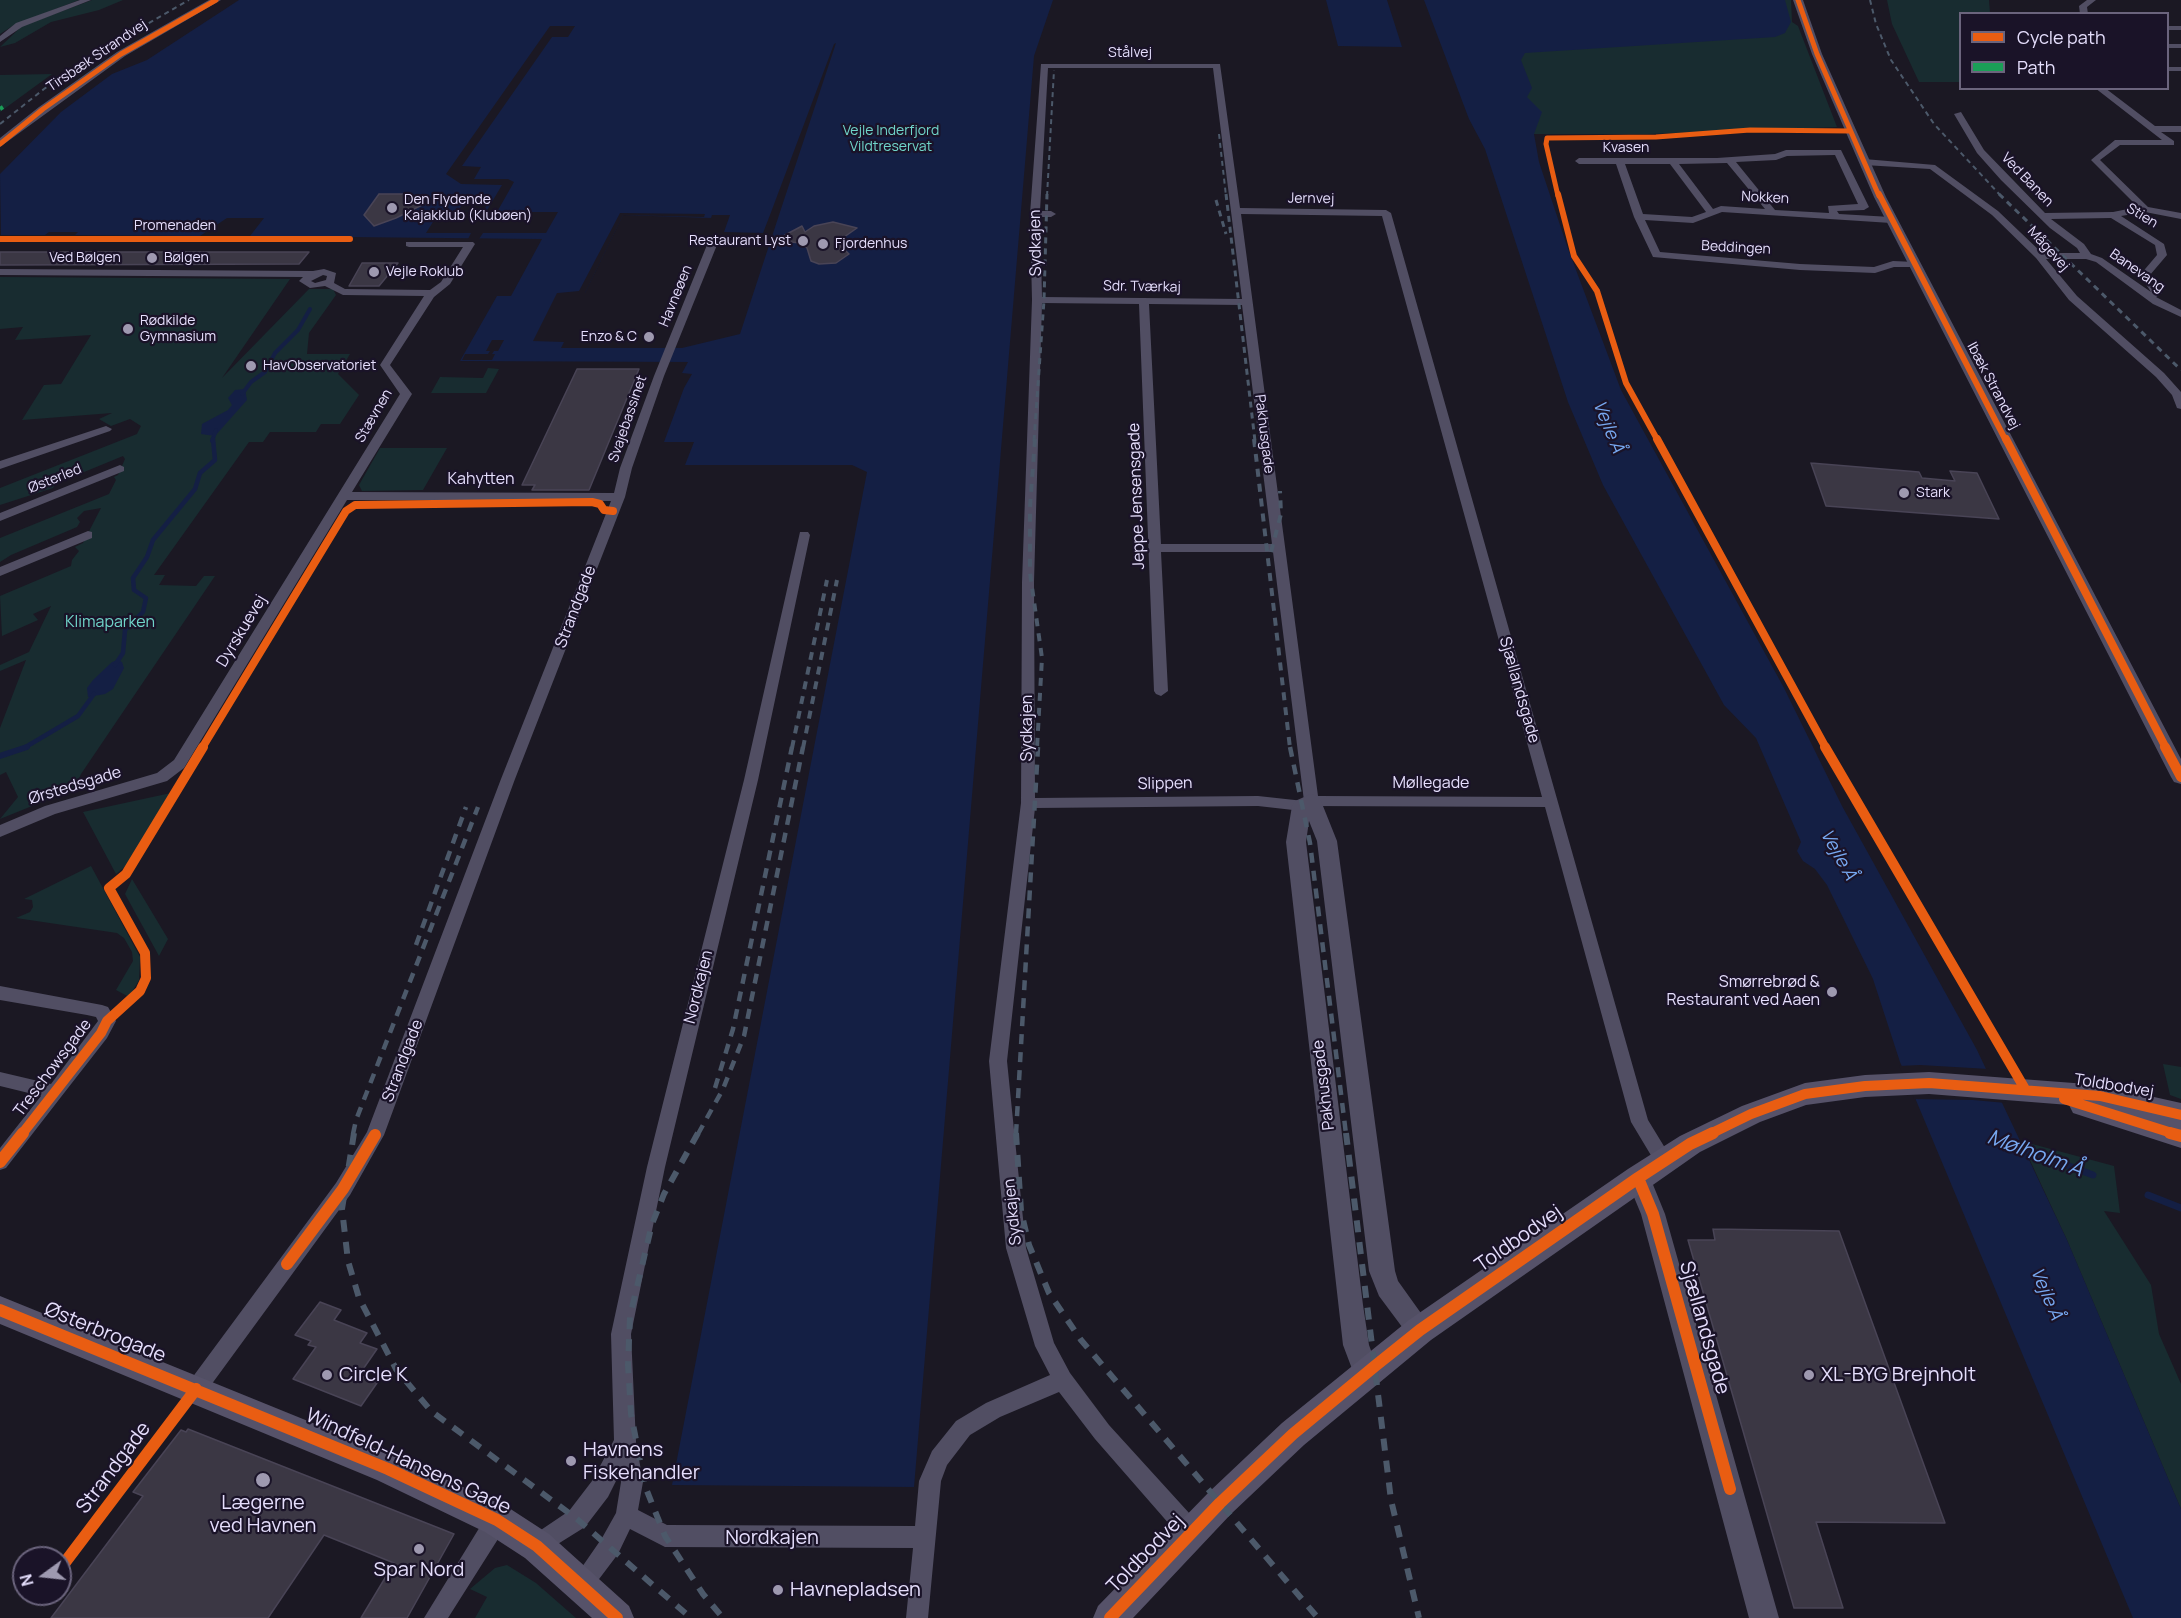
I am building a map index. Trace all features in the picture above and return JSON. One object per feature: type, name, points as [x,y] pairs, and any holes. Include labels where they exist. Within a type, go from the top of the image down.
[{"type":"main road","name":"Toldbodvej","points":[[1110,1618],[1293,1434],[1366,1373],[1420,1330],[1689,1144],[1783,1101],[1804,1094],[1895,1083],[2100,1096],[2181,1115]]},
{"type":"main road","name":"Toldbodvej","points":[[2029,1090],[2181,1136]]},
{"type":"main road","name":"Østerbrogade","points":[[0,1310],[196,1389]]},
{"type":"main road","name":"Windfeld-Hansens Gade","points":[[196,1389],[388,1469],[497,1520],[537,1546],[582,1583],[617,1618]]},
{"type":"street","points":[[0,40],[19,25],[87,0]]},
{"type":"street","name":"Tirsbæk Strandvej","points":[[0,144],[43,109],[121,54],[216,0]]},
{"type":"street","name":"Ibæk Strandvej","points":[[1798,0],[1817,54],[1891,220],[2181,777]]},
{"type":"street","points":[[2084,12],[2083,6],[2092,0]]},
{"type":"street","name":"Stålvej","points":[[1044,66],[1217,66]]},
{"type":"street","name":"Sydkajen","points":[[1044,66],[1035,214],[1037,300],[1028,550],[1028,803],[998,1061],[1016,1248],[1045,1346],[1063,1380],[1102,1431],[1192,1533]]},
{"type":"street","name":"Pakhusgade","points":[[1217,66],[1279,548],[1306,804],[1296,842],[1350,1305],[1356,1345],[1366,1373]]},
{"type":"street","points":[[2102,90],[2171,143],[2118,142],[2095,160],[2145,208]]},
{"type":"street","name":"Ved Banen","points":[[1959,114],[1980,151],[2043,216],[2081,246],[2087,256]]},
{"type":"street","points":[[2152,129],[2181,129]]},
{"type":"street","name":"Kvasen","points":[[1579,161],[1673,162],[1776,157],[1786,153],[1838,152],[1864,207],[1831,208],[1836,217]]},
{"type":"street","points":[[1729,160],[1772,212]]},
{"type":"street","name":"Beddingen","points":[[1620,161],[1639,217],[1656,255],[1800,267],[1875,270],[1893,264],[1915,265]]},
{"type":"street","name":"Kvasen","points":[[1673,162],[1712,213]]},
{"type":"street","name":"Mågevej","points":[[1864,162],[1932,167],[1995,213],[2039,256],[2073,298],[2160,375],[2177,394],[2181,406]]},
{"type":"street","points":[[2043,216],[2113,215],[2145,208],[2181,216]]},
{"type":"street","name":"Nokken","points":[[1639,217],[1693,220],[1721,209],[1891,220]]},
{"type":"street","name":"Jernvej","points":[[1236,211],[1386,213]]},
{"type":"street","name":"Sjællandsgade","points":[[1386,213],[1640,1122],[1664,1161]]},
{"type":"street","points":[[1035,214],[1051,214]]},
{"type":"street","name":"Stien","points":[[2113,215],[2159,244],[2162,255],[2145,275],[2157,293],[2148,296]]},
{"type":"street","name":"Havneøen","points":[[665,363],[714,240]]},
{"type":"street","name":"Stævnen","points":[[344,496],[406,394],[385,365],[433,293],[445,284],[470,244],[409,244]]},
{"type":"street","name":"Banevang","points":[[2039,256],[2087,256],[2108,265],[2148,296],[2181,314]]},
{"type":"street","name":"Ved Bølgen","points":[[0,272],[313,274],[305,279],[305,284],[314,286],[327,283],[343,292],[433,293]]},
{"type":"street","name":"Sdr. Tværkaj","points":[[1037,300],[1247,302]]},
{"type":"street","name":"Jeppe Jensensgade","points":[[1144,301],[1161,691]]},
{"type":"street","name":"Svajebassinet","points":[[621,491],[626,468],[665,363]]},
{"type":"street","name":"Østerled","points":[[0,465],[106,429]]},
{"type":"street","name":"Østerled","points":[[0,517],[120,469]]},
{"type":"street","name":"Kahytten","points":[[344,496],[621,491]]},
{"type":"street","name":"Strandgade","points":[[196,1389],[343,1189],[375,1135],[508,779],[621,491]]},
{"type":"street","name":"Dyrskuevej","points":[[162,777],[179,764],[344,496]]},
{"type":"street","points":[[0,572],[88,535]]},
{"type":"street","name":"Nordkajen","points":[[582,1583],[610,1546],[626,1515],[632,1482],[625,1442],[621,1334],[656,1167],[751,780],[804,535]]},
{"type":"street","points":[[1155,548],[1279,548]]},
{"type":"street","name":"Ørstedsgade","points":[[0,831],[57,808],[162,777]]},
{"type":"street","name":"Slippen","points":[[1028,803],[1258,801],[1306,804]]},
{"type":"street","name":"Møllegade","points":[[1306,804],[1551,802]]},
{"type":"street","name":"Pakhusgade","points":[[1306,804],[1328,841],[1382,1270],[1388,1288],[1420,1330]]},
{"type":"street","name":"Treschowsgade","points":[[0,993],[87,1008],[102,1012],[107,1021],[102,1033],[0,1162]]},
{"type":"street","points":[[0,1079],[55,1092]]},
{"type":"street","name":"Sjællandsgade","points":[[1638,1178],[1653,1214],[1764,1618]]},
{"type":"street","points":[[917,1618],[930,1481],[939,1458],[963,1428],[993,1410],[1063,1380]]},
{"type":"street","name":"Nordkajen","points":[[537,1546],[577,1519],[600,1490],[625,1442]]},
{"type":"street","name":"Nordkajen","points":[[626,1515],[664,1536],[924,1538]]},
{"type":"street","points":[[435,1618],[497,1520]]},
{"type":"green space","points":[[0,0],[79,0],[14,25],[0,34]]},
{"type":"green space","points":[[92,0],[123,0],[99,10],[51,22],[15,43],[0,47],[22,26]]},
{"type":"green space","points":[[1425,0],[1791,0],[1792,22],[1798,26],[1837,127],[1648,134],[1534,134]]},
{"type":"green space","points":[[1887,0],[1989,0],[1990,12],[1959,12],[1959,82],[1919,82],[1892,24]]},
{"type":"green space","points":[[52,74],[0,112],[0,75]]},
{"type":"green space","name":"Klimaparken","points":[[0,277],[290,279],[222,378],[309,289],[333,289],[336,295],[309,333],[307,354],[350,354],[338,374],[359,395],[340,424],[321,424],[316,432],[270,432],[263,442],[249,442],[154,575],[165,575],[159,585],[196,586],[204,576],[215,576],[81,774],[74,789],[0,819],[18,797],[6,772],[0,775],[0,728],[26,660],[0,671],[0,665],[29,652],[51,606],[33,614],[38,620],[2,636],[0,596],[71,566],[72,560],[79,551],[75,547],[83,543],[101,508],[84,511],[77,518],[80,522],[77,527],[11,555],[0,562],[0,538],[109,494],[116,480],[114,477],[118,475],[125,459],[123,456],[55,484],[53,488],[0,505],[0,488],[137,434],[141,426],[130,419],[111,426],[99,419],[112,413],[22,420],[44,385],[61,384],[91,335],[15,340],[23,327],[0,329]]},
{"type":"green space","points":[[488,368],[499,369],[486,393],[431,393],[440,377],[483,378]]},
{"type":"green space","points":[[380,448],[447,448],[423,490],[362,491],[359,485]]},
{"type":"green space","points":[[171,793],[126,866],[116,874],[83,812]]},
{"type":"green space","points":[[91,866],[140,957],[139,980],[129,997],[116,990],[133,961],[132,952],[124,938],[117,933],[16,918],[30,912],[33,907],[32,900],[24,899]]},
{"type":"green space","points":[[132,879],[168,939],[159,956],[125,894]]},
{"type":"green space","points":[[2163,1064],[2181,1067],[2181,1099],[2170,1095]]},
{"type":"green space","points":[[2021,1141],[2114,1166],[2120,1213],[2104,1211],[2151,1285],[2159,1334],[2181,1384],[2181,1509],[2067,1240]]},
{"type":"green space","points":[[507,1565],[536,1583],[576,1618],[475,1618],[487,1597],[470,1589],[495,1568]]},
{"type":"water","name":"Vejle Inderfjord Vildtreservat","points":[[239,0],[1053,0],[1034,56],[914,1487],[672,1485],[867,472],[852,465],[685,465],[694,442],[664,442],[684,388],[692,374],[682,373],[688,362],[460,361],[497,296],[511,296],[542,239],[250,236],[264,218],[227,218],[200,236],[75,235],[78,232],[1,235],[0,174],[61,112],[112,74],[147,60]],"holes":[[[623,215],[711,218],[712,215],[730,215],[724,232],[763,233],[770,215],[779,215],[740,334],[682,348],[561,348],[564,342],[533,341],[557,293],[585,293]]]},
{"type":"water","points":[[1326,0],[1387,0],[1402,47],[1338,46]]},
{"type":"water","name":"Vejle Å","points":[[1424,0],[1785,0],[1791,22],[1785,33],[1775,37],[1525,53],[1521,60],[1532,88],[1527,97],[1542,112],[1534,134],[1539,162],[1567,246],[1621,390],[1784,688],[1842,806],[1977,1050],[2067,1240],[2181,1509],[2181,1618],[2133,1618],[1900,1062],[1873,979],[1827,885],[1815,869],[1803,861],[1797,851],[1801,842],[1756,738],[1724,705],[1603,485],[1568,402],[1485,149],[1469,119]]},
{"type":"water","points":[[245,389],[247,400],[215,436],[201,434],[202,424],[228,410],[232,405],[228,398],[235,390]]},
{"type":"water","points":[[118,660],[122,662],[124,668],[113,689],[105,694],[88,697],[87,688],[93,680],[112,662]]},
{"type":"pier","points":[[550,26],[575,26],[568,37],[552,37],[462,166],[481,167],[474,179],[508,179],[514,182],[497,212],[558,212],[546,233],[483,233],[479,239],[468,239],[471,233],[426,233],[440,211],[458,211],[463,203],[488,203],[484,210],[463,211],[486,212],[502,185],[461,184],[446,174]]},
{"type":"pier","points":[[836,43],[779,215],[770,215],[834,44]]},
{"type":"pier","points":[[620,213],[705,214],[704,217],[623,215],[585,293],[558,293],[579,291]]},
{"type":"pier","points":[[492,340],[504,340],[498,351],[492,354],[495,354],[492,360],[462,360],[465,354],[488,354],[490,351],[486,351]]},
{"type":"pier","points":[[1899,1066],[1989,1069],[2006,1103],[1914,1099]]},
{"type":"building","name":"Den Flydende Kajakklub (Klubøen)","points":[[379,194],[408,194],[430,201],[374,226],[364,215]]},
{"type":"building","name":"Fjordenhus","points":[[833,222],[857,228],[837,242],[849,254],[836,263],[819,264],[811,261],[807,248],[800,243],[791,242],[785,235],[802,226],[805,232],[814,226]]},
{"type":"building","name":"Bølgen","points":[[0,252],[309,252],[299,264],[0,265]]},
{"type":"building","name":"Vejle Roklub","points":[[362,263],[398,263],[379,286],[349,286]]},
{"type":"building","points":[[577,369],[639,369],[589,490],[532,490],[535,485],[522,485]]},
{"type":"building","name":"Stark","points":[[1811,463],[1919,472],[1922,478],[1955,481],[1950,471],[1977,473],[1999,519],[1826,506]]},
{"type":"building","name":"XL-BYG Brejnholt","points":[[1713,1229],[1839,1231],[1945,1523],[1816,1522],[1843,1608],[1794,1608],[1688,1240],[1715,1240]]},
{"type":"building","points":[[320,1302],[341,1310],[334,1320],[367,1333],[360,1343],[377,1349],[359,1375],[377,1383],[361,1406],[293,1379],[316,1347],[308,1345],[311,1341],[295,1335]]},
{"type":"building","points":[[188,1429],[454,1534],[407,1618],[361,1618],[394,1563],[324,1535],[268,1618],[51,1618],[60,1606],[72,1606],[72,1590],[143,1496],[133,1492],[181,1430],[186,1432]]},
{"type":"waterway","points":[[242,394],[251,382],[265,372],[275,353],[298,330],[310,309]]},
{"type":"waterway","points":[[212,441],[216,430]]},
{"type":"waterway","points":[[115,665],[123,653],[125,630],[143,612],[146,598],[134,590],[133,578],[147,557],[153,540],[195,489],[200,473],[215,460],[213,439]]},
{"type":"waterway","points":[[24,748],[78,716],[94,694]]},
{"type":"waterway","points":[[0,756],[24,748]]},
{"type":"waterway","name":"Mølholm Å","points":[[2021,1148],[2093,1175]]},
{"type":"waterway","name":"Mølholm Å","points":[[2148,1195],[2181,1208]]},
{"type":"railway","points":[[0,124],[44,89],[99,52],[189,0]]},
{"type":"railway","points":[[1870,0],[1876,24],[1891,60],[1934,124],[2000,195]]},
{"type":"railway","points":[[1047,196],[1054,70]]},
{"type":"railway","points":[[1219,134],[1226,196]]},
{"type":"railway","points":[[1034,441],[1044,300],[1047,194]]},
{"type":"railway","points":[[1226,194],[1255,441]]},
{"type":"railway","points":[[2000,195],[2181,370]]},
{"type":"railway","points":[[1216,200],[1226,234]]},
{"type":"railway","points":[[1035,439],[1030,507],[1030,573],[1042,658],[1037,748]]},
{"type":"railway","points":[[1254,439],[1290,748]]},
{"type":"railway","points":[[1271,552],[1281,514],[1280,491]]},
{"type":"railway","points":[[792,748],[827,580]]},
{"type":"railway","points":[[803,748],[837,580]]},
{"type":"railway","points":[[715,1088],[733,1029],[792,747]]},
{"type":"railway","points":[[698,1134],[723,1089],[744,1036],[803,747]]},
{"type":"railway","points":[[1016,1133],[1038,747]]},
{"type":"railway","points":[[1290,747],[1310,843],[1346,1134]]},
{"type":"railway","points":[[416,945],[466,807]]},
{"type":"railway","points":[[353,1134],[356,1120],[478,807]]},
{"type":"railway","points":[[354,1133],[342,1209],[348,1261],[359,1298],[396,1369],[431,1411],[577,1519],[691,1618]]},
{"type":"railway","points":[[698,1133],[664,1194],[652,1224],[630,1316],[628,1365],[631,1414],[645,1486],[665,1536],[703,1594],[723,1618]]},
{"type":"railway","points":[[1016,1133],[1021,1211],[1029,1245],[1049,1293],[1081,1340],[1318,1618]]},
{"type":"railway","points":[[1346,1133],[1391,1500],[1419,1618]]},
{"type":"cycle path","points":[[0,144],[43,109],[121,54],[216,0]]},
{"type":"cycle path","points":[[1798,0],[1817,54],[1880,197],[2181,777]]},
{"type":"cycle path","points":[[1850,131],[1750,130],[1656,137],[1552,137],[1547,138],[1546,144],[1568,239],[1574,256],[1597,291],[1626,383],[1831,758],[2025,1089]]},
{"type":"cycle path","name":"Promenaden","points":[[0,239],[350,239]]},
{"type":"cycle path","points":[[0,1162],[101,1033],[107,1021],[140,991],[146,978],[145,953],[109,888],[126,874],[346,511],[355,505],[367,503],[592,502],[600,504],[604,510],[613,511]]},
{"type":"cycle path","points":[[1110,1618],[1220,1503],[1293,1434],[1420,1330],[1690,1144],[1751,1114],[1805,1094],[1865,1086],[1929,1083],[2100,1096],[2181,1115]]},
{"type":"cycle path","points":[[2064,1099],[2181,1136]]},
{"type":"cycle path","points":[[287,1264],[343,1189],[375,1135]]},
{"type":"cycle path","points":[[1638,1178],[1653,1214],[1730,1489]]},
{"type":"cycle path","points":[[0,1310],[388,1469],[497,1520],[537,1546],[617,1618]]},
{"type":"cycle path","points":[[72,1553],[196,1389]]},
{"type":"place","name":"Den Flydende Kajakklub (Klubøen)","points":[[392,208]]},
{"type":"place","name":"Restaurant Lyst","points":[[803,241]]},
{"type":"place","name":"Fjordenhus","points":[[823,244]]},
{"type":"place","name":"Bølgen","points":[[152,258]]},
{"type":"place","name":"Vejle Roklub","points":[[374,272]]},
{"type":"place","name":"Rødkilde Gymnasium","points":[[128,329]]},
{"type":"place","name":"Enzo & C","points":[[649,337]]},
{"type":"place","name":"HavObservatoriet","points":[[251,366]]},
{"type":"place","name":"Stark","points":[[1904,493]]},
{"type":"place","name":"Smørrebrød & Restaurant ved Aaen","points":[[1832,992]]},
{"type":"place","name":"Circle K","points":[[327,1375]]},
{"type":"place","name":"XL-BYG Brejnholt","points":[[1809,1375]]},
{"type":"place","name":"Havnens Fiskehandler","points":[[571,1461]]},
{"type":"place","name":"Lægerne ved Havnen","points":[[263,1480]]},
{"type":"place","name":"Spar Nord","points":[[419,1549]]},
{"type":"place","name":"Havnepladsen","points":[[778,1590]]}]
